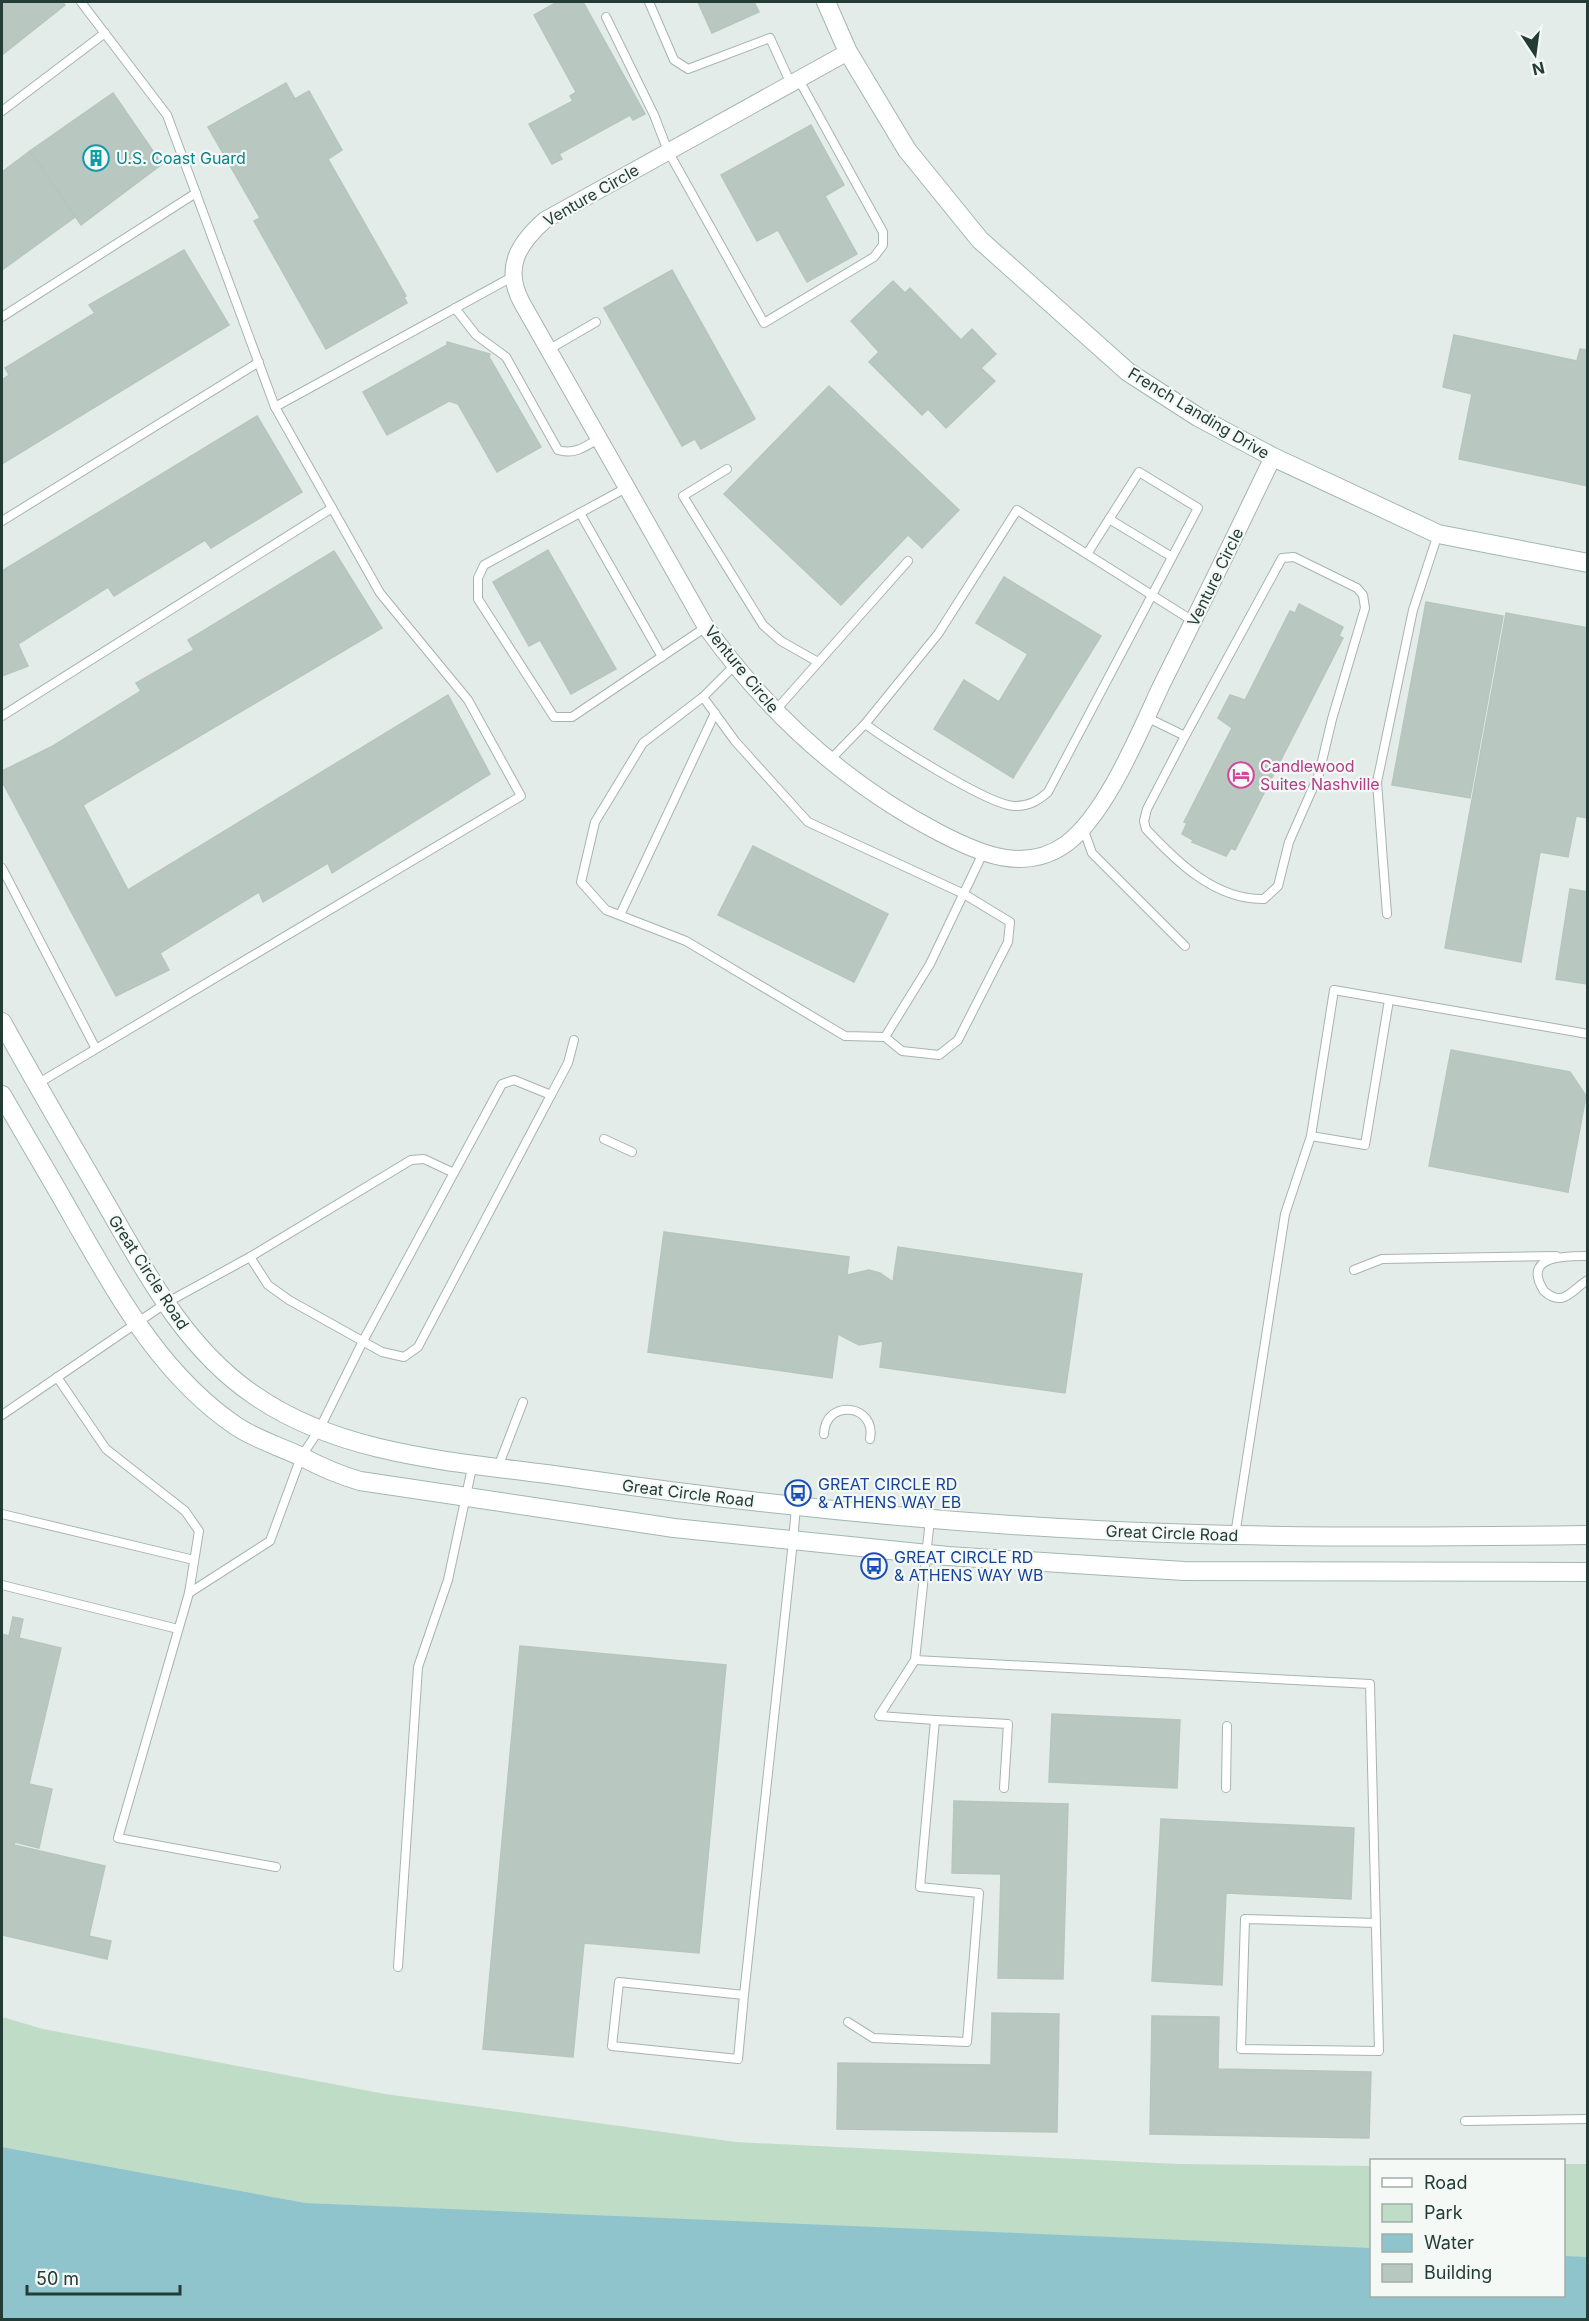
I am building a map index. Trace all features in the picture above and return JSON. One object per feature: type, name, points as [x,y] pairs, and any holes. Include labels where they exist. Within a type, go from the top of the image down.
[{"type":"street","name":"French Landing Drive","points":[[826,2],[848,52],[907,150],[980,240],[1128,372],[1198,417],[1273,458],[1438,534],[1587,563]]},
{"type":"street","name":"Venture Circle","points":[[848,52],[545,220],[524,241],[514,263],[512,277],[516,291],[548,350],[706,627],[775,711],[829,761],[863,787],[906,815],[983,854],[1014,860],[1039,857],[1064,846],[1083,827],[1122,766],[1273,458]]},
{"type":"street","name":"Great Circle Road","points":[[2,1022],[36,1084],[166,1303],[188,1333],[226,1373],[253,1395],[319,1430],[356,1442],[408,1454],[796,1507],[930,1519],[1059,1528],[1235,1535],[1587,1535]]},
{"type":"street","points":[[2,1095],[135,1323],[177,1375],[235,1425],[264,1443],[301,1457],[324,1470],[360,1481],[674,1528],[924,1554],[1184,1571],[1587,1572]]},
{"type":"lane","points":[[36,1084],[521,796],[468,700],[380,593],[275,407],[167,115],[81,2]]},
{"type":"lane","points":[[606,17],[668,151],[764,323],[874,257],[883,245],[883,231],[770,38],[688,69],[674,60],[649,2]]},
{"type":"lane","points":[[2,111],[105,33]]},
{"type":"lane","points":[[2,316],[196,193]]},
{"type":"lane","points":[[275,407],[512,277]]},
{"type":"lane","points":[[455,308],[476,334],[506,357],[558,450],[568,453],[598,439]]},
{"type":"lane","points":[[548,350],[596,322]]},
{"type":"lane","points":[[2,521],[259,362]]},
{"type":"lane","points":[[727,469],[683,496],[763,625],[781,641],[818,662]]},
{"type":"lane","points":[[865,724],[990,799],[1014,806],[1038,801],[1048,792],[1198,508],[1139,472],[1087,554]]},
{"type":"lane","points":[[626,488],[484,565],[478,578],[478,599],[554,717],[572,717],[706,627]]},
{"type":"lane","points":[[2,716],[332,508]]},
{"type":"lane","points":[[829,761],[865,724],[939,634],[1017,510],[1193,621]]},
{"type":"lane","points":[[580,513],[662,657]]},
{"type":"lane","points":[[1109,519],[1172,557]]},
{"type":"lane","points":[[1387,914],[1377,782],[1413,610],[1438,534]]},
{"type":"lane","points":[[1294,557],[1357,588],[1363,595],[1365,608],[1332,719],[1319,774],[1289,842],[1278,886],[1264,899],[1252,899],[1227,892],[1205,882],[1146,829],[1144,821],[1147,809],[1185,736],[1282,558],[1294,557]]},
{"type":"lane","points":[[775,711],[908,561]]},
{"type":"lane","points":[[703,697],[751,759],[808,822],[964,894],[1010,922],[1008,942],[958,1040],[939,1055],[902,1051],[885,1037],[845,1036],[686,940],[606,910],[580,882],[595,822],[643,743],[703,697],[735,665]]},
{"type":"lane","points":[[620,915],[715,713]]},
{"type":"lane","points":[[1146,717],[1185,736]]},
{"type":"lane","points":[[1083,827],[1092,853],[1185,946]]},
{"type":"lane","points":[[885,1037],[930,964],[983,854]]},
{"type":"lane","points":[[2,868],[95,1047]]},
{"type":"lane","points":[[1235,1535],[1285,1214],[1311,1136],[1334,990],[1587,1034]]},
{"type":"lane","points":[[1311,1136],[1365,1145],[1389,1000]]},
{"type":"lane","points":[[250,1257],[268,1285],[382,1352],[404,1357],[418,1347],[568,1063],[574,1040]]},
{"type":"lane","points":[[189,1593],[270,1541],[301,1457],[319,1430],[363,1341],[502,1084],[514,1080],[551,1095]]},
{"type":"lane","points":[[604,1139],[632,1152]]},
{"type":"lane","points":[[2,1415],[166,1303],[250,1257],[411,1160],[424,1159],[454,1173]]},
{"type":"lane","points":[[1556,1256],[1546,1261],[1539,1272],[1541,1285],[1547,1294],[1568,1296],[1587,1280]]},
{"type":"lane","points":[[1354,1270],[1382,1259],[1587,1257]]},
{"type":"lane","points":[[57,1377],[106,1449],[185,1511],[199,1532],[189,1593],[118,1838],[276,1867]]},
{"type":"lane","points":[[498,1467],[523,1402]]},
{"type":"lane","points":[[824,1434],[831,1415],[848,1408],[857,1410],[867,1418],[871,1428],[870,1439]]},
{"type":"lane","points":[[398,1967],[418,1667],[448,1581],[474,1463]]},
{"type":"lane","points":[[744,1995],[618,1982],[612,2046],[738,2059],[796,1507]]},
{"type":"lane","points":[[2,1514],[194,1560]]},
{"type":"lane","points":[[930,1519],[924,1554],[915,1660],[879,1716],[1008,1724],[1004,1788]]},
{"type":"lane","points":[[2,1585],[178,1629]]},
{"type":"lane","points":[[915,1660],[1370,1684],[1376,1923],[1379,2051],[1241,2049],[1245,1919],[1376,1923]]},
{"type":"lane","points":[[848,2022],[873,2038],[967,2042],[979,1893],[920,1887],[935,1720]]},
{"type":"lane","points":[[1226,1788],[1227,1726]]},
{"type":"lane","points":[[1465,2121],[1587,2119]]},
{"type":"green space","points":[[2,2017],[43,2029],[385,2094],[736,2142],[1178,2164],[1370,2166],[1370,2252],[306,2203],[2,2147]]},
{"type":"green space","points":[[1565,2164],[1587,2164],[1587,2261],[1565,2260]]},
{"type":"water","points":[[2,2147],[306,2203],[1370,2248],[1370,2297],[1565,2297],[1565,2256],[1587,2257],[1587,2319],[2,2319]]},
{"type":"building","points":[[2,2],[62,2],[65,5],[2,55]]},
{"type":"building","points":[[557,2],[583,2],[645,114],[633,120],[630,115],[559,154],[562,159],[552,164],[529,124],[573,101],[570,96],[576,92],[534,15]]},
{"type":"building","points":[[698,2],[754,2],[759,12],[712,33]]},
{"type":"building","points":[[286,83],[295,99],[309,91],[342,150],[328,159],[406,296],[404,297],[407,303],[326,349],[254,221],[260,218],[208,127]]},
{"type":"building","name":"U.S. Coast Guard","points":[[113,93],[162,164],[81,225],[30,151]]},
{"type":"building","points":[[811,125],[844,185],[825,196],[857,254],[807,282],[778,230],[757,241],[721,175]]},
{"type":"building","points":[[30,151],[75,217],[2,270],[2,172]]},
{"type":"building","points":[[184,250],[229,325],[2,464],[2,380],[9,375],[5,368],[95,313],[89,305]]},
{"type":"building","points":[[672,270],[755,419],[701,449],[695,439],[682,446],[604,308]]},
{"type":"building","points":[[893,281],[905,293],[910,288],[961,340],[972,329],[996,354],[981,368],[995,381],[946,428],[928,409],[922,415],[869,362],[879,352],[851,321]]},
{"type":"building","points":[[1454,335],[1577,361],[1580,349],[1588,350],[1588,486],[1459,459],[1472,394],[1443,387]]},
{"type":"building","points":[[447,342],[490,354],[489,357],[541,447],[497,472],[458,404],[449,401],[387,435],[363,392],[447,345]]},
{"type":"building","points":[[829,386],[959,510],[922,548],[908,535],[841,605],[724,494]]},
{"type":"building","points":[[257,416],[302,492],[211,548],[205,540],[114,596],[108,587],[18,644],[28,666],[2,676],[2,571]]},
{"type":"building","points":[[548,550],[616,669],[571,694],[540,640],[529,646],[493,582]]},
{"type":"building","points":[[334,551],[382,628],[83,805],[128,890],[448,695],[490,774],[332,873],[328,863],[263,902],[259,892],[160,953],[169,970],[116,996],[2,781],[2,771],[53,746],[141,691],[136,683],[194,650],[188,640]]},
{"type":"building","points":[[1004,577],[1101,636],[1013,778],[934,729],[964,680],[999,702],[1028,654],[976,623]]},
{"type":"building","points":[[1426,602],[1503,616],[1470,798],[1392,785]]},
{"type":"building","name":"Candlewood Suites Nashville","points":[[1299,604],[1343,627],[1339,636],[1343,638],[1235,850],[1231,848],[1226,856],[1192,842],[1193,840],[1182,834],[1187,823],[1184,822],[1232,728],[1218,718],[1230,695],[1245,700],[1290,611],[1295,613]]},
{"type":"building","points":[[1506,613],[1588,628],[1588,818],[1576,816],[1568,857],[1540,852],[1521,962],[1445,948]]},
{"type":"building","points":[[753,846],[888,914],[854,982],[718,915]]},
{"type":"building","points":[[1570,889],[1588,892],[1588,984],[1556,979]]},
{"type":"building","points":[[1451,1050],[1570,1072],[1586,1096],[1568,1192],[1429,1166]]},
{"type":"building","points":[[664,1232],[849,1257],[847,1275],[869,1270],[880,1273],[893,1282],[898,1247],[1082,1274],[1065,1393],[880,1367],[883,1341],[859,1345],[838,1334],[832,1378],[648,1352]]},
{"type":"building","points":[[13,1617],[23,1619],[19,1638],[61,1648],[29,1784],[52,1789],[39,1848],[15,1842],[14,1845],[105,1866],[89,1936],[111,1941],[107,1959],[2,1935],[2,1634],[9,1636]]},
{"type":"building","points":[[520,1646],[726,1665],[699,1953],[584,1943],[573,2057],[483,2049]]},
{"type":"building","points":[[1052,1714],[1180,1720],[1177,1788],[1049,1782]]},
{"type":"building","points":[[954,1801],[1068,1804],[1063,1979],[998,1978],[1001,1874],[952,1873]]},
{"type":"building","points":[[1161,1819],[1354,1828],[1351,1899],[1226,1893],[1222,1985],[1152,1981]]},
{"type":"building","points":[[992,2013],[1059,2014],[1057,2132],[837,2129],[838,2063],[991,2065]]},
{"type":"building","points":[[1152,2016],[1219,2017],[1218,2069],[1371,2072],[1369,2138],[1150,2134]]},
{"type":"place","name":"U.S. Coast Guard","points":[[96,158]]},
{"type":"place","name":"Candlewood Suites Nashville","points":[[1241,775]]},
{"type":"place","name":"GREAT CIRCLE RD & ATHENS WAY EB","points":[[798,1493]]},
{"type":"place","name":"GREAT CIRCLE RD & ATHENS WAY WB","points":[[874,1566]]}]
